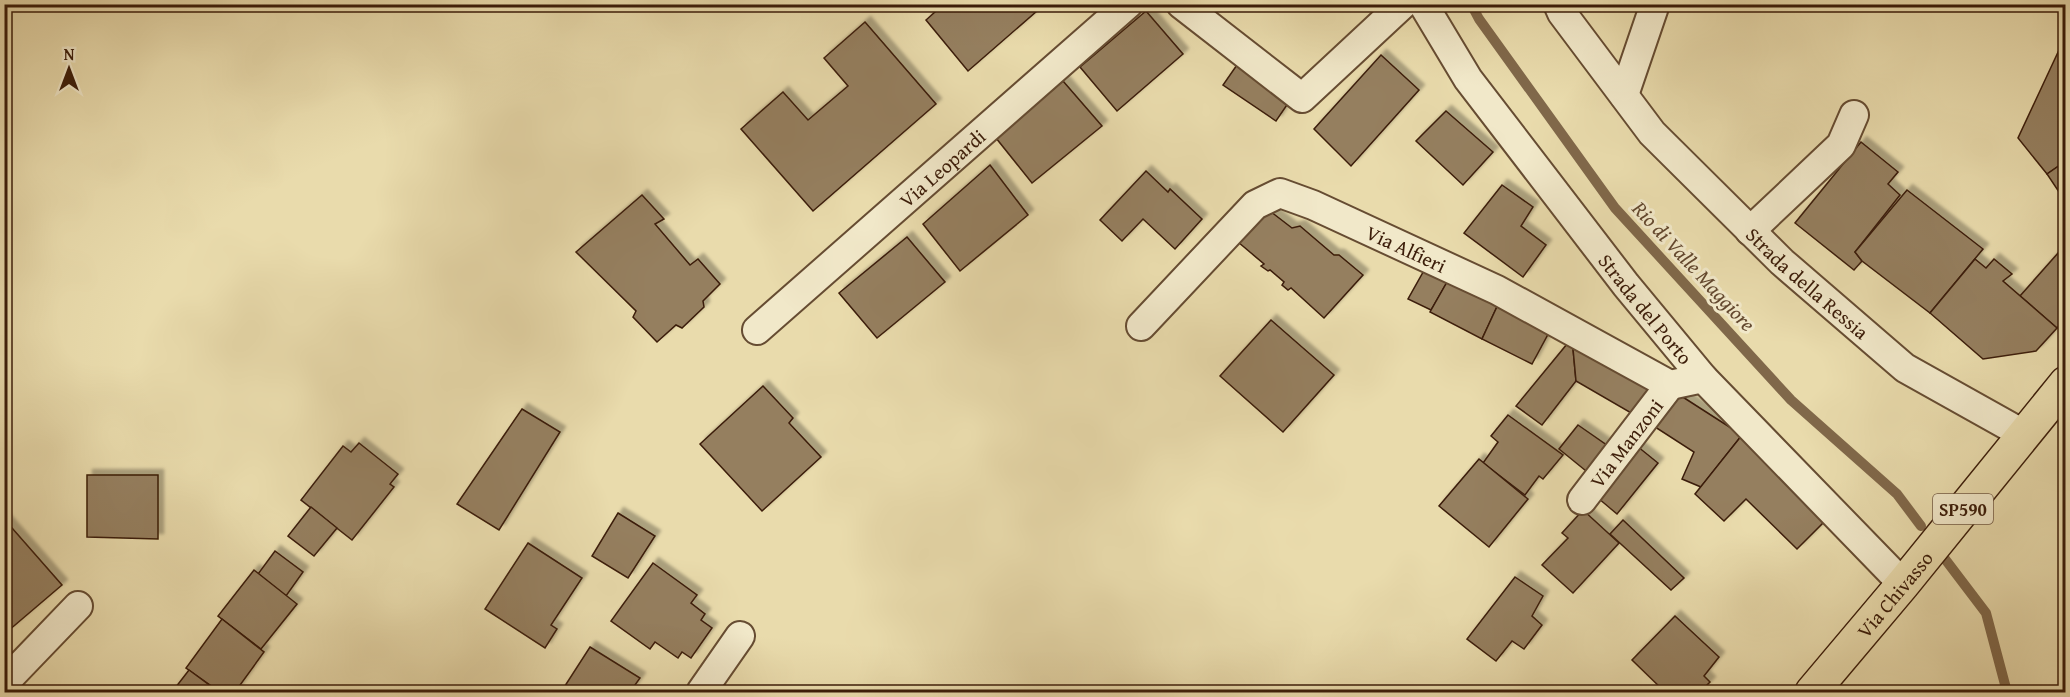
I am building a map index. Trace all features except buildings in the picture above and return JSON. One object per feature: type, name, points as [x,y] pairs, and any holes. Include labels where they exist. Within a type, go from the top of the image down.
[{"type":"main road","name":"Via Chivasso","points":[[1812,693],[1903,585],[2066,383]]},
{"type":"street","name":"Via Leopardi","points":[[757,330],[1128,4]]},
{"type":"street","points":[[1181,4],[1302,98],[1403,4]]},
{"type":"street","name":"Strada del Porto","points":[[1423,4],[1468,79],[1626,285],[1703,378],[1903,585]]},
{"type":"street","name":"Strada della Ressia","points":[[1558,4],[1562,13],[1652,133],[1782,262],[1905,368],[2023,434]]},
{"type":"street","points":[[1624,95],[1655,4]]},
{"type":"street","points":[[1750,231],[1841,145],[1854,115]]},
{"type":"street","name":"Via Alfieri","points":[[1141,326],[1255,205],[1280,193],[1313,205],[1497,290],[1670,384]]},
{"type":"street","points":[[1670,384],[1703,378]]},
{"type":"street","name":"Via Manzoni","points":[[1582,500],[1670,384]]},
{"type":"street","points":[[4,684],[78,606]]},
{"type":"street","points":[[702,693],[740,636]]},
{"type":"waterway","name":"Rio di Valle Maggiore","points":[[1471,4],[1479,19],[1615,208],[1791,400],[1897,494],[1921,526]]},
{"type":"waterway","name":"Rio di Valle Maggiore","points":[[1945,559],[1986,613],[2007,692]]}]
